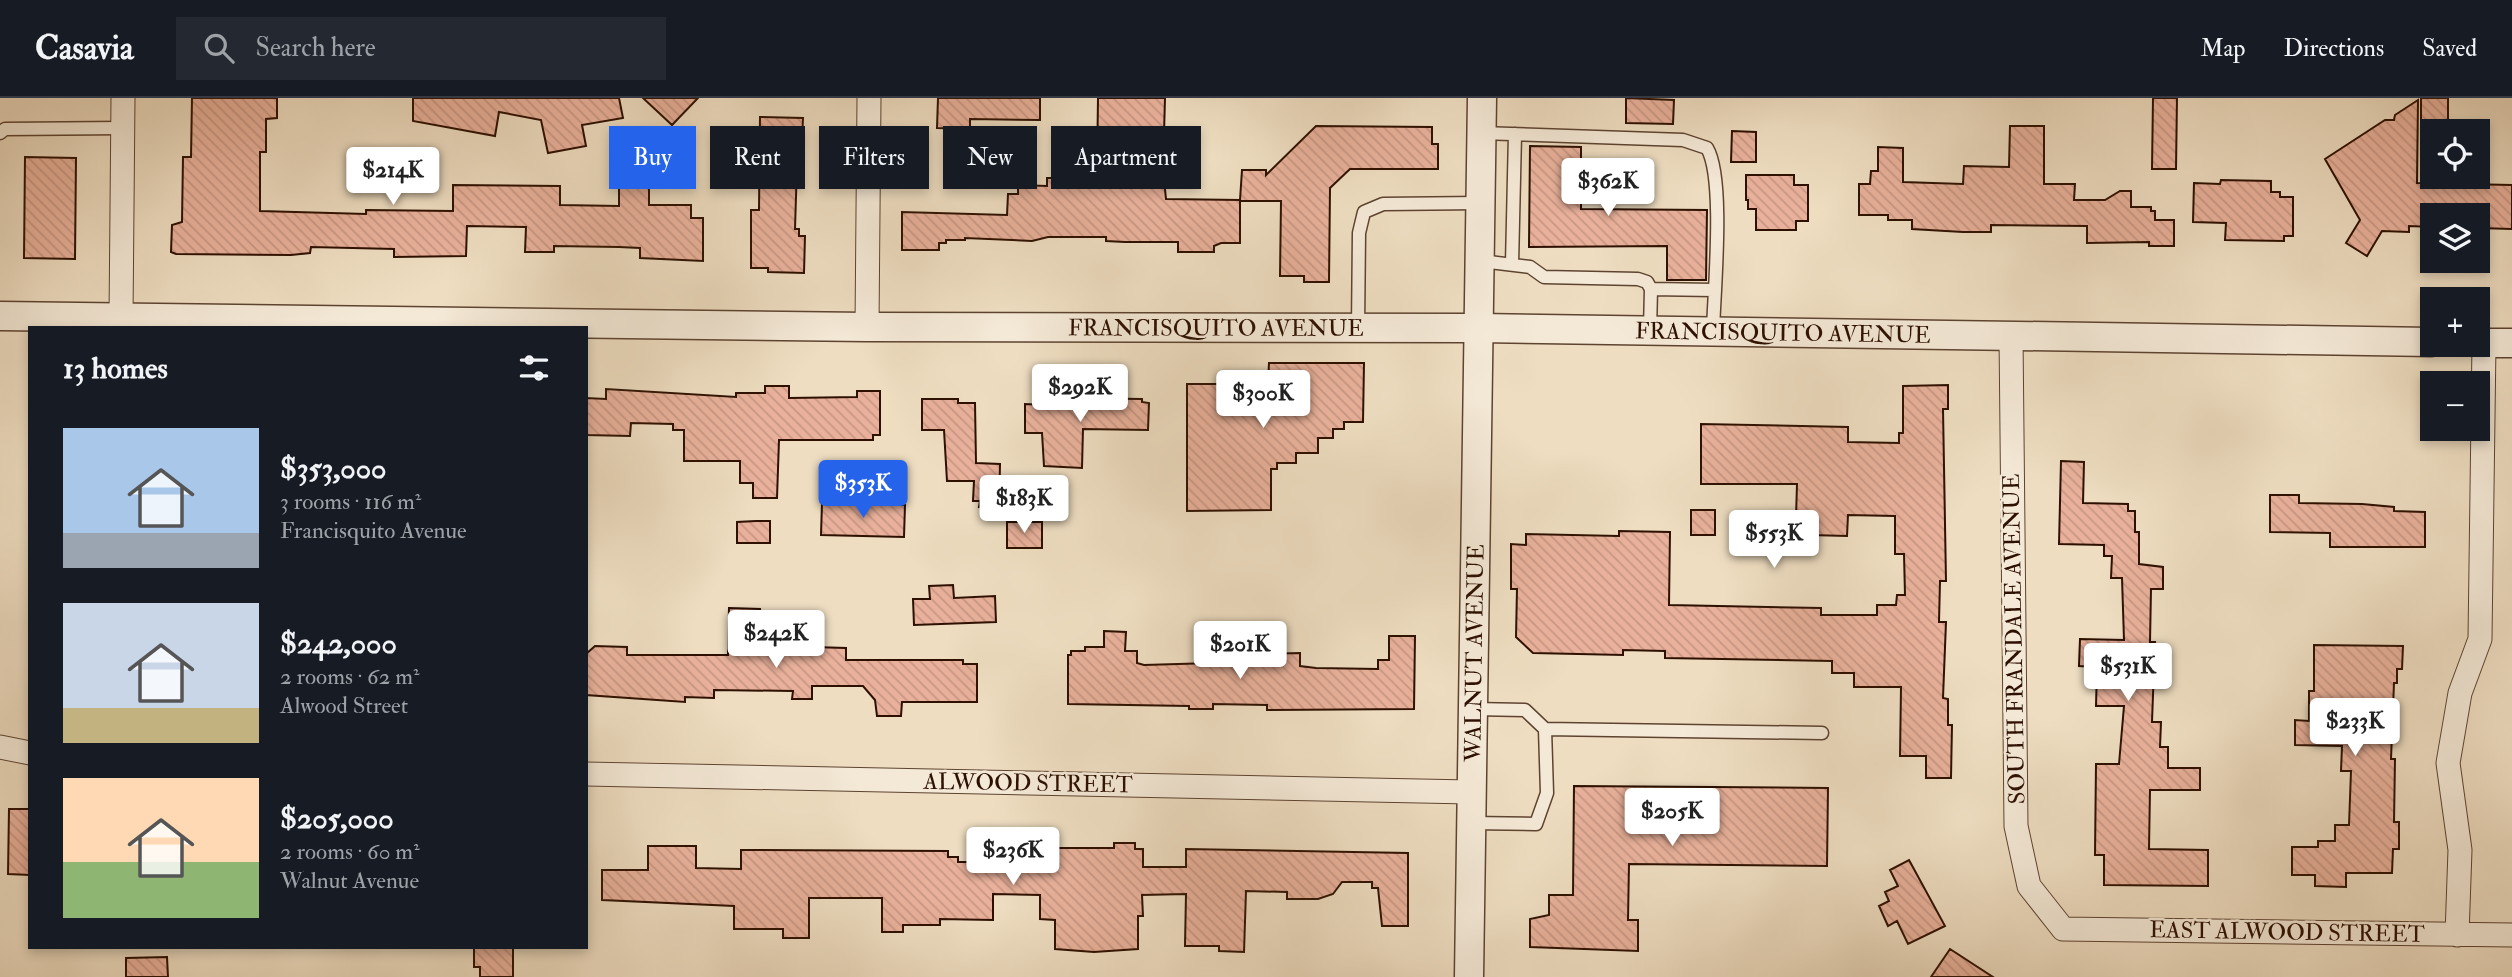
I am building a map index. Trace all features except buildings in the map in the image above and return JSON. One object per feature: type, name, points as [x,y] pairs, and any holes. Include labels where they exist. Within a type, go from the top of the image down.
[{"type":"street","points":[[121,318],[123,98]]},
{"type":"street","points":[[867,327],[869,98]]},
{"type":"street","name":"WALNUT AVENUE","points":[[1469,977],[1482,98]]},
{"type":"street","name":"FRANCISQUITO AVENUE","points":[[0,316],[867,327],[1480,328],[2420,342]]},
{"type":"street","name":"SOUTH FRANDALE AVENUE","points":[[2011,335],[2016,826],[2029,886],[2063,929]]},
{"type":"street","points":[[2490,343],[2512,343]]},
{"type":"street","points":[[2457,935],[2460,849],[2448,763],[2460,693],[2480,639],[2481,357]]},
{"type":"street","points":[[0,747],[28,753]]},
{"type":"street","name":"ALWOOD STREET","points":[[588,774],[1470,792]]},
{"type":"street","name":"EAST ALWOOD STREET","points":[[2063,929],[2512,935]]},
{"type":"lane","points":[[0,133],[5,129],[123,128]]},
{"type":"lane","points":[[1481,133],[1683,140],[1707,148],[1713,159],[1714,170],[1713,331]]},
{"type":"lane","points":[[1512,264],[1515,134]]},
{"type":"lane","points":[[1358,328],[1359,233],[1364,212],[1383,204],[1481,203]]},
{"type":"lane","points":[[1481,261],[1530,267],[1544,277],[1638,279],[1647,282],[1651,289],[1650,330]]},
{"type":"lane","points":[[1651,289],[1714,290]]},
{"type":"lane","points":[[1472,709],[1525,710],[1545,729],[1822,733]]},
{"type":"lane","points":[[1470,823],[1536,824],[1546,793],[1545,729]]}]
